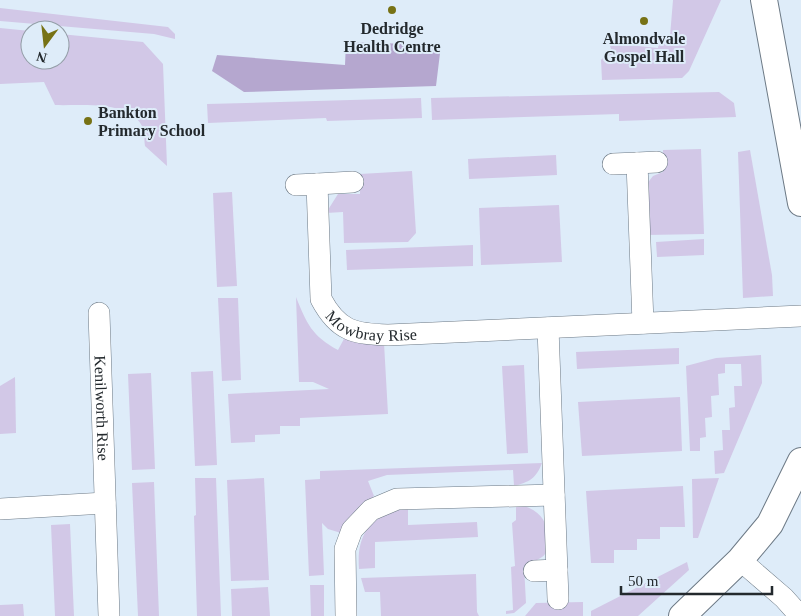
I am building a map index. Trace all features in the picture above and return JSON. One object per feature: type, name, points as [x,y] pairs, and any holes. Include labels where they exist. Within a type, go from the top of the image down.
[{"type":"street","points":[[764,0],[801,203]]},
{"type":"street","points":[[613,164],[647,162],[643,324]]},
{"type":"street","name":"Mowbray Rise","points":[[353,182],[306,184],[319,290],[329,314],[342,328],[364,335],[388,336],[801,316]]},
{"type":"street","name":"Kenilworth Rise","points":[[99,313],[109,616]]},
{"type":"street","points":[[548,328],[558,599]]},
{"type":"street","points":[[682,616],[740,560],[770,524],[801,462]]},
{"type":"street","points":[[346,616],[345,548],[352,530],[371,510],[397,499],[554,495]]},
{"type":"street","points":[[0,509],[105,503]]},
{"type":"street","points":[[740,560],[784,598],[800,616]]},
{"type":"street","points":[[534,571],[558,570]]},
{"type":"shaded area","points":[[673,0],[721,0],[689,71],[682,78],[602,80],[601,60],[611,49],[608,39],[618,34],[618,44],[658,48],[660,35],[670,36]]},
{"type":"shaded area","points":[[0,8],[168,27],[175,34],[175,39],[154,34],[70,27],[70,20],[20,20],[20,23],[0,21]]},
{"type":"shaded area","points":[[0,28],[20,30],[20,70],[70,70],[70,35],[143,42],[163,64],[167,166],[145,146],[142,126],[136,118],[126,112],[103,106],[55,105],[44,82],[0,84]]},
{"type":"shaded area","points":[[346,42],[441,45],[436,86],[244,92],[212,71],[217,55],[345,65]]},
{"type":"shaded area","points":[[719,92],[734,103],[736,117],[619,121],[619,114],[432,120],[431,98]]},
{"type":"shaded area","points":[[421,98],[422,118],[327,121],[326,118],[208,123],[207,104]]},
{"type":"shaded area","points":[[701,149],[704,234],[647,235],[646,185],[653,176],[663,172],[663,150]]},
{"type":"shaded area","points":[[750,150],[772,275],[773,296],[743,298],[738,152]]},
{"type":"shaded area","points":[[556,155],[557,175],[469,179],[468,159]]},
{"type":"shaded area","points":[[412,171],[416,233],[408,242],[344,243],[343,212],[326,213],[338,194],[360,194],[360,174]]},
{"type":"shaded area","points":[[232,192],[237,286],[217,287],[213,193]]},
{"type":"shaded area","points":[[559,205],[562,262],[481,265],[479,208]]},
{"type":"shaded area","points":[[704,239],[704,255],[657,257],[656,242]]},
{"type":"shaded area","points":[[473,245],[473,266],[347,270],[346,250]]},
{"type":"shaded area","points":[[296,297],[311,328],[322,340],[338,350],[345,337],[384,343],[388,414],[300,418],[300,426],[280,426],[280,434],[255,435],[255,442],[231,443],[228,394],[329,389],[313,382],[299,382]]},
{"type":"shaded area","points":[[218,298],[238,298],[241,380],[222,381]]},
{"type":"shaded area","points":[[679,348],[679,364],[577,369],[576,352]]},
{"type":"shaded area","points":[[761,355],[762,383],[724,473],[715,474],[714,451],[723,450],[722,430],[730,430],[729,408],[735,407],[734,386],[742,386],[741,364],[725,364],[725,373],[718,374],[719,395],[711,396],[712,417],[705,418],[706,437],[700,438],[700,451],[690,451],[686,366],[716,358]]},
{"type":"shaded area","points":[[524,365],[528,453],[507,454],[502,366]]},
{"type":"shaded area","points":[[213,371],[217,465],[195,466],[191,372]]},
{"type":"shaded area","points":[[151,373],[155,469],[132,470],[128,374]]},
{"type":"shaded area","points":[[15,377],[16,433],[0,434],[0,386]]},
{"type":"shaded area","points":[[680,397],[682,451],[582,456],[578,402]]},
{"type":"shaded area","points":[[542,463],[537,473],[531,479],[514,486],[513,470],[387,475],[368,481],[374,496],[359,508],[341,533],[328,529],[322,523],[324,575],[309,576],[305,480],[320,479],[320,471]]},
{"type":"shaded area","points":[[195,478],[216,478],[221,616],[197,616],[194,516],[196,515]]},
{"type":"shaded area","points":[[264,478],[269,580],[231,581],[227,480]]},
{"type":"shaded area","points":[[719,478],[698,538],[693,538],[692,479]]},
{"type":"shaded area","points":[[154,482],[159,616],[138,616],[132,483]]},
{"type":"shaded area","points":[[683,486],[685,527],[660,527],[660,539],[637,539],[637,550],[614,550],[614,563],[591,563],[586,491]]},
{"type":"shaded area","points":[[516,503],[540,515],[546,525],[548,544],[544,556],[524,566],[526,603],[514,613],[506,614],[506,611],[513,610],[511,567],[515,566],[512,523],[516,520]]},
{"type":"shaded area","points":[[408,507],[408,525],[477,522],[478,537],[375,542],[375,568],[359,569],[360,544],[369,527],[385,515]]},
{"type":"shaded area","points":[[70,524],[74,616],[55,616],[51,525]]},
{"type":"shaded area","points":[[687,562],[689,570],[638,616],[591,616],[591,611]]},
{"type":"shaded area","points":[[476,574],[477,612],[479,616],[381,616],[380,592],[365,592],[361,578]]},
{"type":"shaded area","points":[[310,585],[324,585],[324,616],[311,616]]},
{"type":"shaded area","points":[[268,587],[270,616],[232,616],[231,589]]},
{"type":"shaded area","points":[[583,602],[583,616],[525,616],[536,603]]},
{"type":"shaded area","points":[[23,604],[24,616],[0,616],[0,605]]},
{"type":"place","name":"Dedridge Health Centre","points":[[392,10]]},
{"type":"place","name":"Almondvale Gospel Hall","points":[[644,21]]},
{"type":"place","name":"Bankton Primary School","points":[[88,121]]}]
